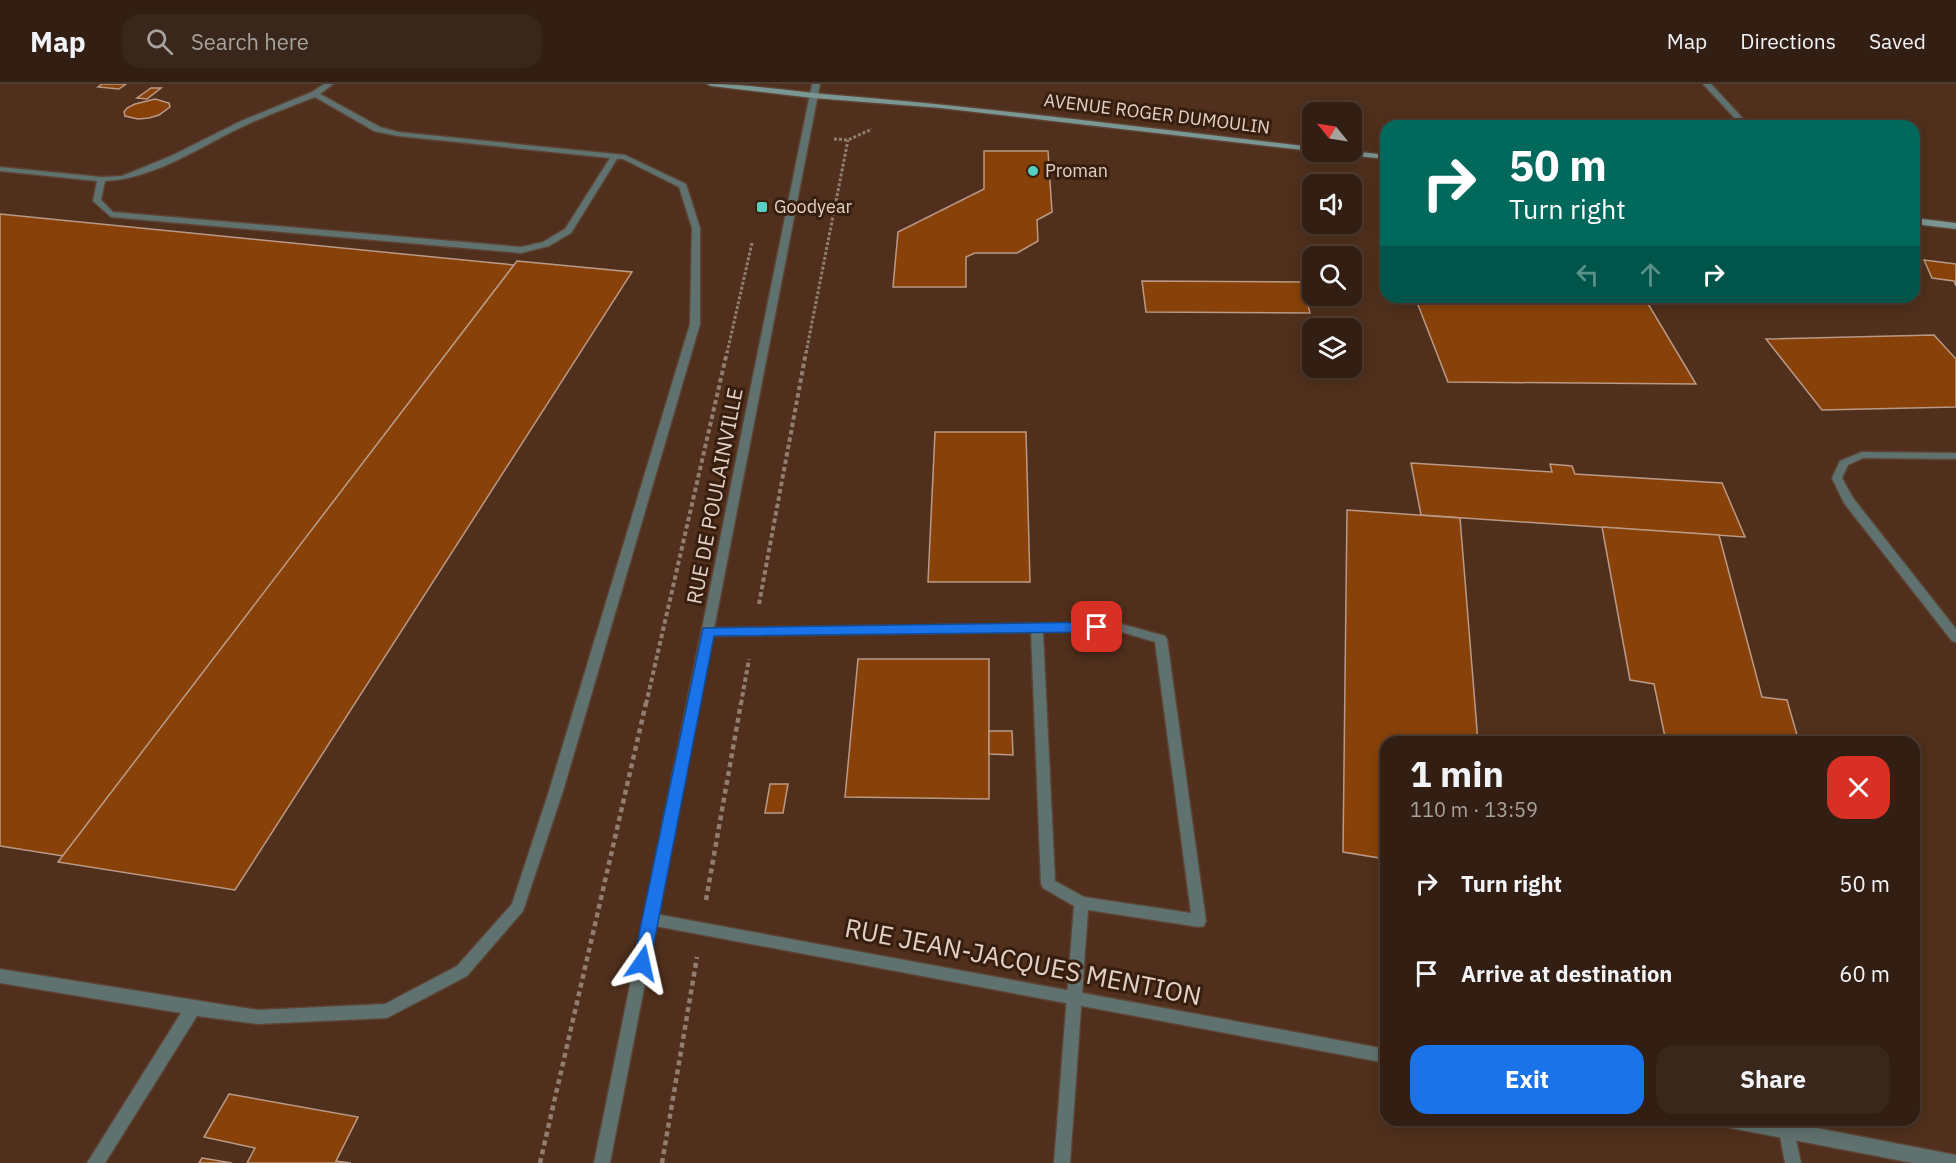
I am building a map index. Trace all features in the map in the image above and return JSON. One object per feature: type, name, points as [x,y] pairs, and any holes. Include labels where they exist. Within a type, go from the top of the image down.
[{"type":"main road","name":"AVENUE ROGER DUMOULIN","points":[[711,84],[815,90],[1302,147]]},
{"type":"main road","points":[[1362,155],[1380,156]]},
{"type":"main road","points":[[1920,221],[1956,226]]},
{"type":"street","points":[[0,169],[101,179],[123,177],[145,171],[244,123],[315,94],[329,84]]},
{"type":"street","points":[[1707,84],[1740,120]]},
{"type":"street","name":"RUE DE POULAINVILLE","points":[[602,1163],[815,90]]},
{"type":"street","points":[[0,976],[258,1017],[387,1011],[462,971],[518,906],[560,780],[694,324],[696,228],[683,186],[625,157],[398,134],[377,129],[315,94]]},
{"type":"street","points":[[101,179],[97,201],[111,214],[521,250],[546,244],[568,231],[615,156]]},
{"type":"street","points":[[1956,456],[1862,455],[1844,463],[1837,478],[1848,500],[1956,638]]},
{"type":"street","points":[[708,632],[1118,627],[1161,639],[1199,921],[1081,903],[1048,884],[1037,628]]},
{"type":"street","points":[[1062,1163],[1081,903]]},
{"type":"street","name":"RUE JEAN-JACQUES MENTION","points":[[650,919],[1380,1055]]},
{"type":"street","points":[[95,1163],[193,1008]]},
{"type":"street","points":[[1762,1126],[1956,1162]]},
{"type":"street","points":[[1787,1131],[1793,1163]]},
{"type":"path","points":[[540,1163],[753,236]]},
{"type":"shaded area","points":[[0,84],[1956,84],[1956,1163],[0,1163]]},
{"type":"building","points":[[102,84],[126,84],[119,89],[98,87]]},
{"type":"building","points":[[151,88],[161,88],[147,99],[137,98]]},
{"type":"building","points":[[155,99],[169,103],[170,107],[159,115],[149,118],[138,119],[125,116],[124,112],[127,108]]},
{"type":"building","points":[[984,151],[1048,151],[1052,212],[1037,220],[1038,241],[1017,253],[975,253],[966,257],[966,287],[893,287],[898,232],[984,189]]},
{"type":"building","points":[[0,214],[514,265],[63,856],[0,846]]},
{"type":"building","points":[[1924,260],[1956,264],[1956,286],[1954,281],[1932,278]]},
{"type":"building","points":[[517,261],[632,272],[235,890],[58,862]]},
{"type":"building","points":[[1142,281],[1302,282],[1302,306],[1308,306],[1310,313],[1146,312]]},
{"type":"building","points":[[1417,303],[1648,303],[1696,384],[1448,382]]},
{"type":"building","points":[[1934,335],[1956,359],[1956,407],[1822,410],[1766,339]]},
{"type":"building","points":[[935,432],[1026,432],[1030,582],[928,582]]},
{"type":"building","points":[[1411,463],[1552,472],[1550,464],[1572,466],[1575,474],[1722,483],[1745,537],[1421,515]]},
{"type":"building","points":[[1347,510],[1460,518],[1478,736],[1380,736],[1380,858],[1343,852]]},
{"type":"building","points":[[1602,527],[1719,535],[1762,697],[1787,700],[1797,736],[1665,736],[1654,684],[1630,680]]},
{"type":"building","points":[[858,659],[989,659],[989,799],[845,797]]},
{"type":"building","points":[[989,731],[1012,731],[1013,755],[989,754]]},
{"type":"building","points":[[770,784],[788,784],[783,813],[765,813]]},
{"type":"building","points":[[229,1094],[358,1117],[336,1161],[351,1163],[247,1163],[255,1148],[204,1137]]},
{"type":"building","points":[[202,1158],[232,1163],[199,1163]]},
{"type":"place","name":"Proman","points":[[1033,171]]},
{"type":"place","name":"Goodyear","points":[[762,207]]},
{"type":"route","points":[[642,963],[708,632],[1097,627]]}]
